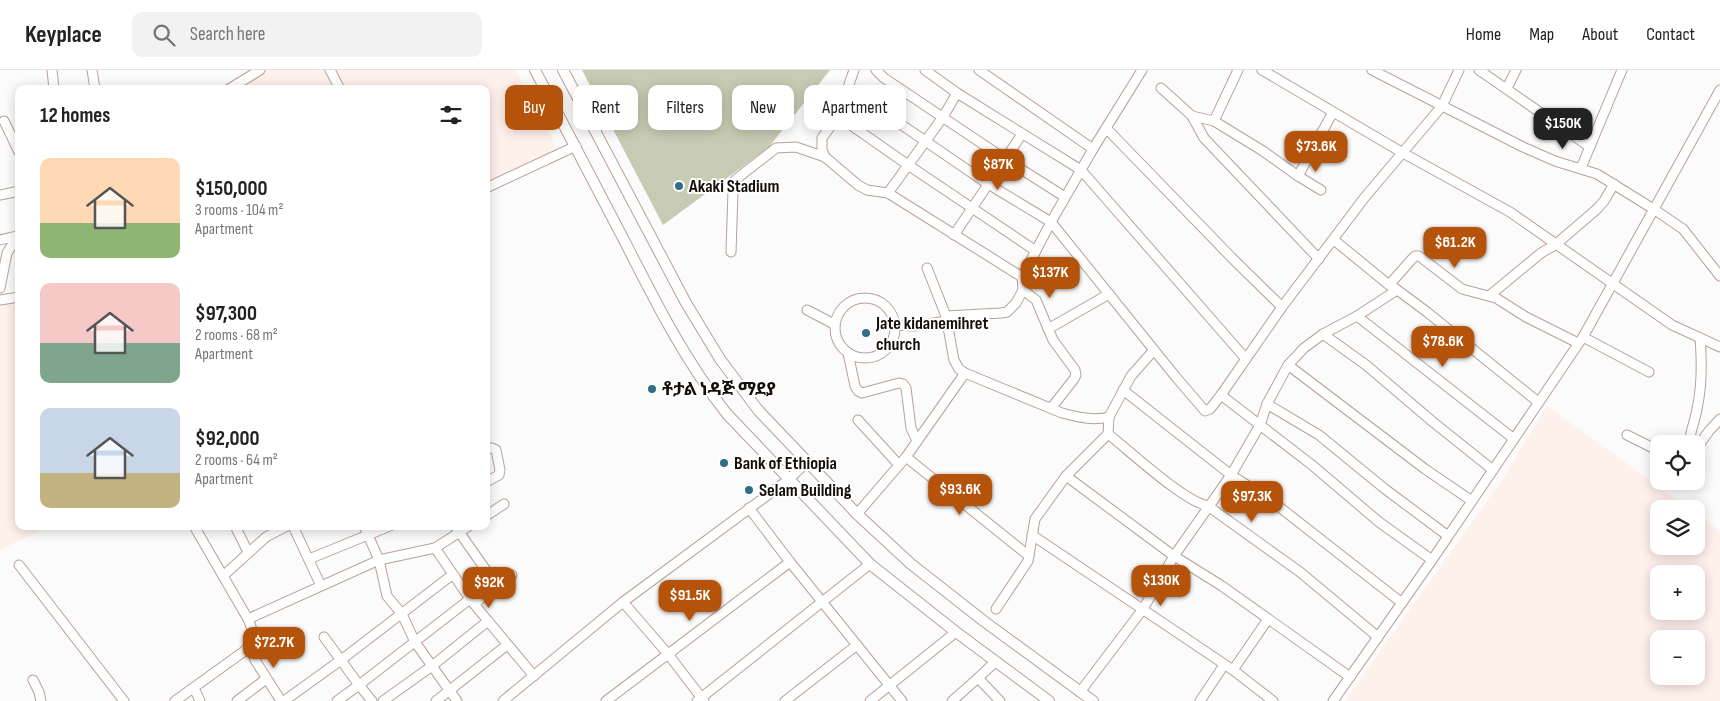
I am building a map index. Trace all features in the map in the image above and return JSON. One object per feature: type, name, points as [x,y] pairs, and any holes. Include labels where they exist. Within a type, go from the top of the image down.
[{"type":"main road","points":[[535,70],[689,362],[727,414],[870,564],[956,632],[1049,701]]},
{"type":"main road","points":[[563,70],[686,302],[720,360],[758,410],[856,514],[926,576],[1092,701]]},
{"type":"street","points":[[52,70],[54,85]]},
{"type":"street","points":[[92,70],[94,85]]},
{"type":"street","points":[[236,85],[260,70]]},
{"type":"street","points":[[330,70],[338,85]]},
{"type":"street","points":[[849,85],[854,70]]},
{"type":"street","points":[[876,70],[884,78],[1005,159],[1066,197]]},
{"type":"street","points":[[925,70],[956,93],[1081,170],[1246,359]]},
{"type":"street","points":[[978,70],[1093,148]]},
{"type":"street","points":[[895,325],[914,326],[946,319],[1007,312],[1016,303],[1023,290],[1022,278],[1051,222],[1093,148],[1142,70]]},
{"type":"street","points":[[1214,121],[1238,70]]},
{"type":"street","points":[[1262,70],[1403,153],[1510,212],[1672,326],[1720,348]]},
{"type":"street","points":[[1372,70],[1523,147],[1597,174],[1614,184],[1683,229],[1720,276]]},
{"type":"street","points":[[906,129],[988,184],[1051,222],[1205,411],[1210,409],[1221,395],[1282,307],[1365,197],[1442,106],[1458,70]]},
{"type":"street","points":[[1479,70],[1590,146]]},
{"type":"street","points":[[1507,88],[1516,70]]},
{"type":"street","points":[[1581,168],[1622,70]]},
{"type":"street","points":[[1161,88],[1192,116],[1204,138],[1319,259]]},
{"type":"street","points":[[1333,701],[1432,560],[1581,340],[1655,210],[1720,90]]},
{"type":"street","points":[[888,193],[943,117],[956,93]]},
{"type":"street","points":[[1298,176],[1333,112]]},
{"type":"street","points":[[1192,116],[1214,121],[1321,190]]},
{"type":"street","points":[[4,121],[15,144]]},
{"type":"street","points":[[1106,128],[1282,307]]},
{"type":"street","points":[[825,157],[822,150],[822,138],[828,130]]},
{"type":"street","points":[[858,130],[1036,251]]},
{"type":"street","points":[[954,235],[1022,134]]},
{"type":"street","points":[[490,186],[576,146]]},
{"type":"street","points":[[730,252],[732,191],[735,180],[776,148],[796,147],[825,157],[858,185],[867,190],[888,193],[1022,278]]},
{"type":"street","points":[[1489,296],[1541,253],[1555,245],[1604,201],[1614,184]]},
{"type":"street","points":[[0,195],[15,191]]},
{"type":"street","points":[[0,240],[15,236]]},
{"type":"street","points":[[0,288],[7,253],[15,240]]},
{"type":"street","points":[[1334,240],[1428,312],[1538,402]]},
{"type":"street","points":[[1080,692],[1143,609],[1174,556],[1231,475],[1260,425],[1267,404],[1288,365],[1304,348],[1323,334],[1357,316],[1393,287],[1415,256],[1419,256],[1457,286],[1468,291],[1496,298],[1526,317],[1649,372]]},
{"type":"street","points":[[927,268],[946,319],[954,360],[959,369],[1072,416],[1110,417]]},
{"type":"street","points":[[1023,290],[1036,300],[1053,340],[1075,370],[1076,376],[1052,407]]},
{"type":"street","points":[[1048,329],[1109,294]]},
{"type":"street","points":[[0,300],[15,297]]},
{"type":"street","points":[[865,297],[876,300],[886,306],[892,314],[895,325],[894,336],[888,346],[880,354],[864,358],[848,353],[840,346],[835,336],[834,324],[844,305],[854,299],[865,297]]},
{"type":"street","points":[[807,310],[834,324]]},
{"type":"street","points":[[1357,316],[1514,439]]},
{"type":"street","points":[[1323,334],[1366,365],[1493,470]]},
{"type":"street","points":[[1691,435],[1699,400],[1700,338]]},
{"type":"street","points":[[996,609],[1025,568],[1029,556],[1035,519],[1066,476],[1108,434],[1110,417],[1123,390],[1131,376],[1154,350]]},
{"type":"street","points":[[848,353],[855,386],[858,391],[862,393],[899,383],[903,384],[906,388],[911,428],[917,441]]},
{"type":"street","points":[[1288,365],[1425,470],[1472,501]]},
{"type":"street","points":[[856,514],[906,457],[966,373]]},
{"type":"street","points":[[1123,390],[1231,475],[1273,502],[1402,603]]},
{"type":"street","points":[[1221,395],[1312,465],[1379,522],[1432,560]]},
{"type":"street","points":[[1267,404],[1319,434],[1385,489],[1448,536]]},
{"type":"street","points":[[1705,437],[1720,419]]},
{"type":"street","points":[[858,420],[899,465]]},
{"type":"street","points":[[1108,434],[1182,492],[1201,504],[1208,506],[1300,572],[1378,637]]},
{"type":"street","points":[[1627,435],[1650,446]]},
{"type":"street","points":[[490,448],[496,450],[500,470],[499,475],[490,480]]},
{"type":"street","points":[[906,457],[1029,556]]},
{"type":"street","points":[[503,701],[623,602],[788,480],[806,463]]},
{"type":"street","points":[[1066,476],[1174,556],[1350,677]]},
{"type":"street","points":[[490,513],[504,504]]},
{"type":"street","points":[[749,508],[902,701]]},
{"type":"street","points":[[198,530],[253,630],[251,645],[255,660],[282,701],[341,660],[452,575]]},
{"type":"street","points":[[237,530],[248,552]]},
{"type":"street","points":[[223,576],[271,530]]},
{"type":"street","points":[[295,530],[321,586]]},
{"type":"street","points":[[366,530],[379,560],[387,596],[402,614],[416,642],[457,701]]},
{"type":"street","points":[[309,559],[380,530]]},
{"type":"street","points":[[248,619],[379,560],[434,548],[457,530],[497,586]]},
{"type":"street","points":[[1032,535],[1233,670],[1273,701]]},
{"type":"street","points":[[434,548],[472,601],[534,676]]},
{"type":"street","points":[[606,701],[790,562]]},
{"type":"street","points":[[623,602],[668,654],[701,700],[870,564]]},
{"type":"street","points":[[19,565],[124,701]]},
{"type":"street","points":[[337,701],[472,601],[512,575]]},
{"type":"street","points":[[1233,670],[1268,619]]},
{"type":"street","points":[[383,701],[432,666],[488,621]]},
{"type":"street","points":[[870,701],[956,632]]},
{"type":"street","points":[[324,637],[372,701]]},
{"type":"street","points":[[175,701],[251,645]]},
{"type":"street","points":[[436,701],[507,645]]},
{"type":"street","points":[[785,701],[857,645]]},
{"type":"street","points":[[952,701],[996,662]]},
{"type":"street","points":[[1200,701],[1224,665]]},
{"type":"street","points":[[978,678],[1000,701]]},
{"type":"street","points":[[237,701],[266,679]]},
{"type":"street","points":[[33,680],[39,692],[40,701]]},
{"type":"street","points":[[194,688],[200,701]]},
{"type":"shaded area","points":[[248,70],[515,70],[523,85],[505,85],[505,130],[547,130],[558,150],[490,187],[490,85],[224,85]]},
{"type":"shaded area","points":[[15,292],[15,530],[42,530],[0,550],[0,294]]},
{"type":"shaded area","points":[[1547,406],[1650,480],[1650,490],[1664,490],[1678,500],[1650,500],[1650,555],[1705,555],[1705,520],[1720,531],[1720,701],[1345,701],[1502,480]]},
{"type":"green space","name":"Akaki Stadium","points":[[582,70],[830,70],[818,85],[804,85],[804,103],[794,115],[794,85],[732,85],[732,130],[782,130],[769,147],[663,225],[613,130],[638,130],[638,85],[590,85]]},
{"type":"place","name":"Akaki Stadium","points":[[679,186]]},
{"type":"place","name":"Jate kidanemihret church","points":[[866,333]]},
{"type":"place","name":"ቶታል ነዳጅ ማደያ","points":[[652,389]]},
{"type":"place","name":"Bank of Ethiopia","points":[[724,463]]},
{"type":"place","name":"Selam Building","points":[[749,490]]}]
